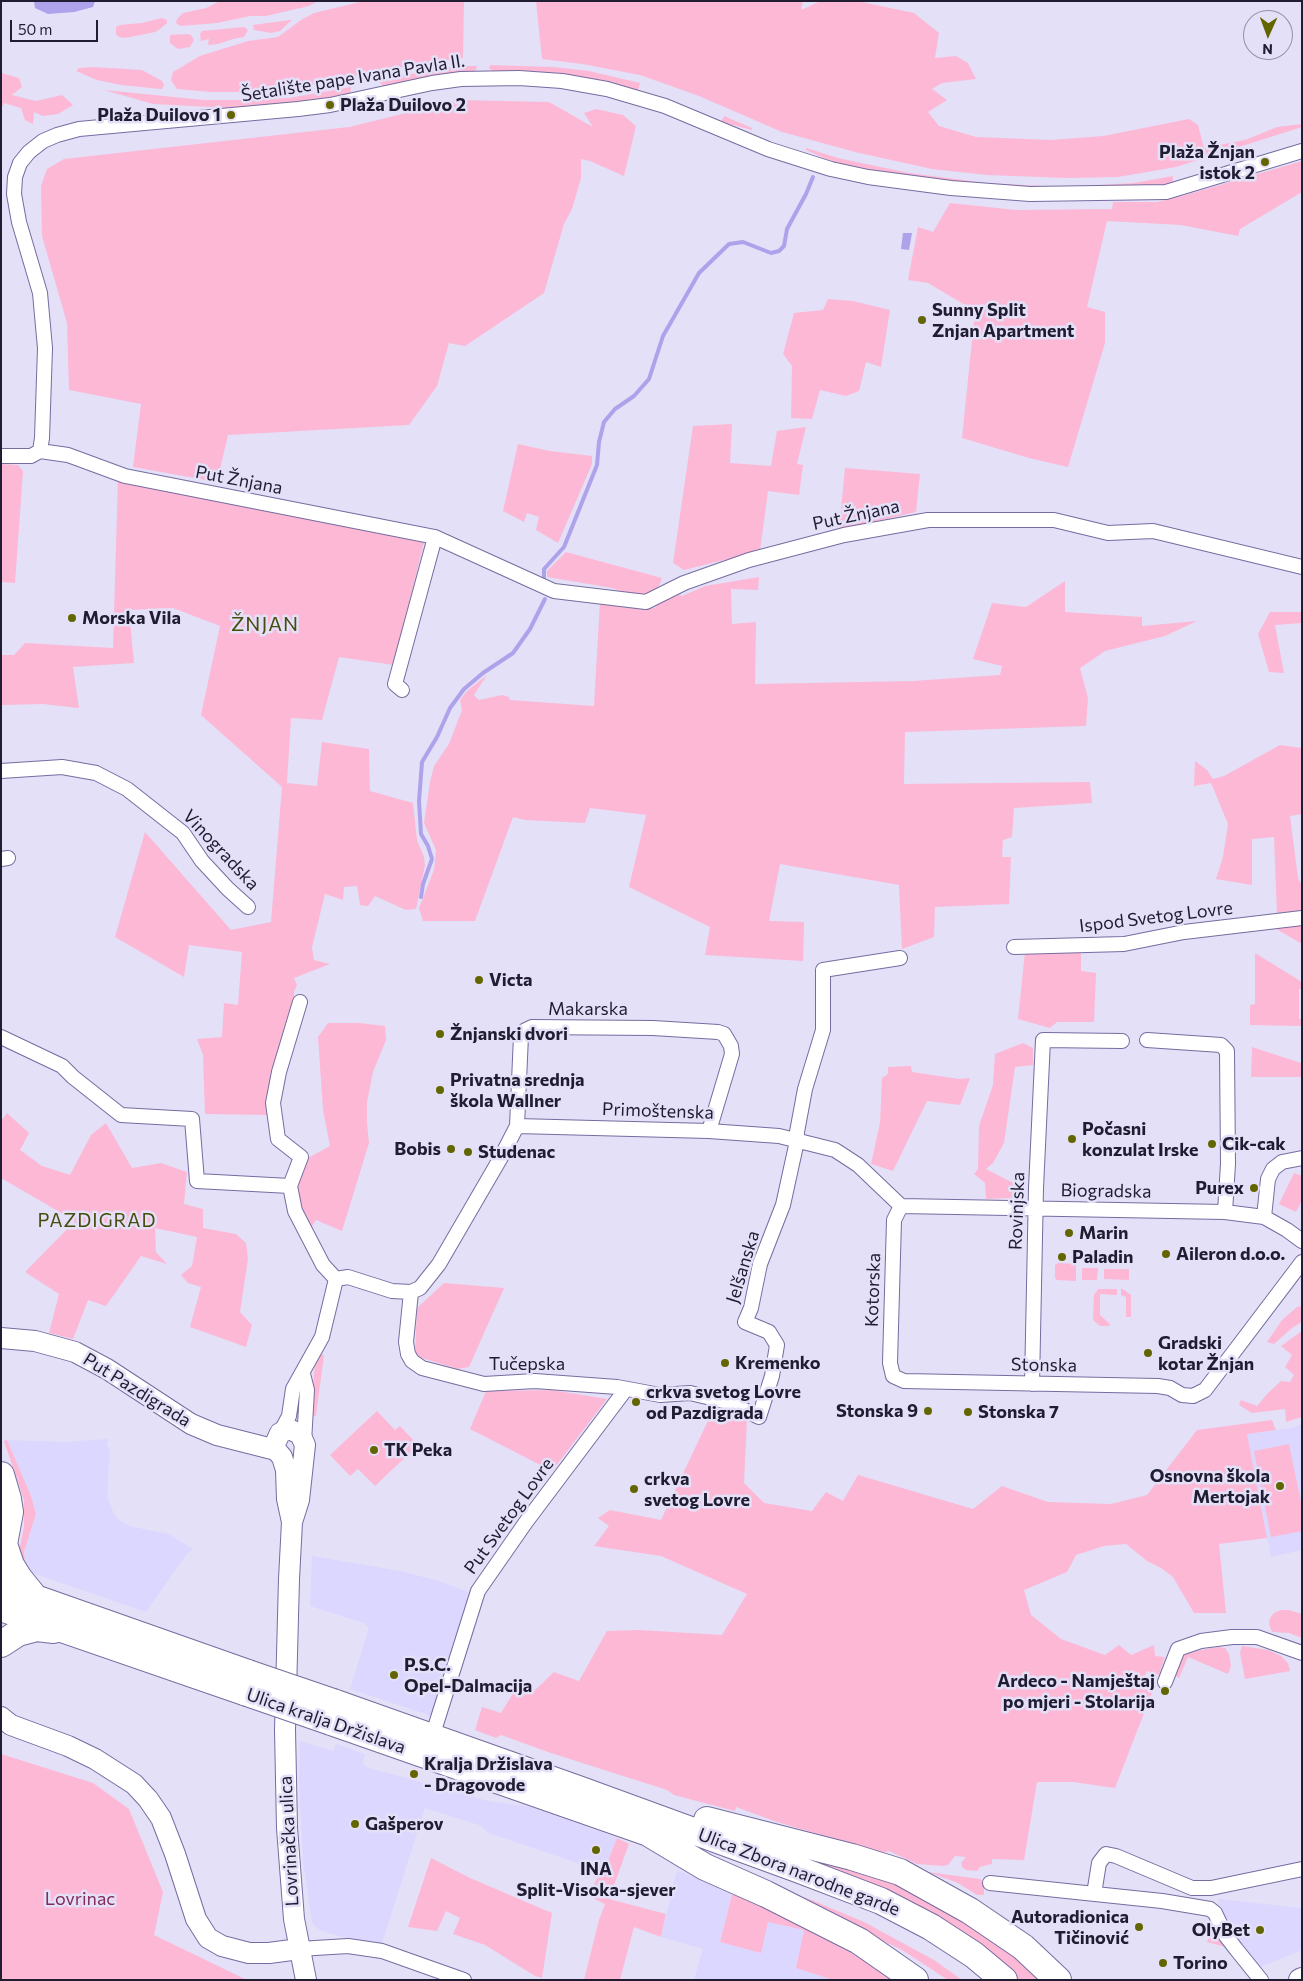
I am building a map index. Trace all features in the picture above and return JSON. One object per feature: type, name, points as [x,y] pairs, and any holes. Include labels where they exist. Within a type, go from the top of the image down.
[{"type":"highway","points":[[1,1475],[10,1512],[3,1545],[11,1565],[36,1599]]},
{"type":"highway","name":"Ulica kralja Držislava","points":[[1,1586],[248,1683],[332,1712],[650,1834]]},
{"type":"highway","name":"Ulica kralja Držislava","points":[[1,1608],[65,1630],[248,1683]]},
{"type":"highway","points":[[1,1644],[18,1633],[37,1628],[65,1630]]},
{"type":"highway","name":"Ulica kralja Držislava","points":[[332,1712],[432,1737],[581,1790]]},
{"type":"highway","points":[[581,1790],[612,1793],[852,1857],[900,1872],[970,1911],[1023,1947],[1058,1980]]},
{"type":"highway","name":"Ulica Zbora narodne garde","points":[[581,1790],[881,1901],[931,1927],[974,1955],[1004,1980]]},
{"type":"highway","points":[[650,1834],[705,1867],[766,1894],[859,1941],[915,1980]]},
{"type":"highway","name":"Ulica Zbora narodne garde","points":[[650,1834],[778,1879],[878,1919],[946,1958],[976,1980]]},
{"type":"street","name":"Šetalište pape Ivana Pavla II.","points":[[40,450],[45,348],[40,293],[19,222],[14,194],[15,177],[20,164],[29,152],[57,134],[79,129],[330,105],[399,89],[452,80],[520,78],[562,81],[607,89],[665,106],[768,149],[831,169],[868,177],[951,188],[1030,194],[1166,192],[1302,151]]},
{"type":"street","points":[[1,456],[31,456],[40,450]]},
{"type":"street","name":"Put Žnjana","points":[[40,450],[68,455],[124,476],[435,537],[554,591],[646,602],[684,583],[749,560],[844,535],[928,520],[1054,520],[1108,533],[1153,531],[1302,567]]},
{"type":"street","points":[[402,690],[395,684],[435,537]]},
{"type":"street","name":"Vinogradska","points":[[1,770],[62,767],[96,773],[127,789],[183,833],[202,861],[248,907]]},
{"type":"street","name":"Ispod Svetog Lovre","points":[[1014,947],[1124,944],[1184,932],[1302,918]]},
{"type":"street","points":[[900,958],[823,970],[823,1030],[805,1089],[797,1140],[835,1150],[858,1165],[902,1206]]},
{"type":"street","points":[[300,1002],[279,1072],[273,1103],[278,1139],[301,1157],[290,1186],[295,1212],[323,1265],[336,1279]]},
{"type":"street","name":"Makarska","points":[[517,1126],[521,1036],[524,1031],[532,1027],[653,1028],[718,1032],[724,1034],[728,1039],[732,1054],[709,1131]]},
{"type":"street","points":[[1,1037],[62,1066],[121,1115],[192,1119],[197,1181],[290,1186]]},
{"type":"street","name":"Rovinjska","points":[[1032,1384],[1036,1209],[1043,1040],[1122,1041]]},
{"type":"street","points":[[1147,1040],[1221,1045],[1227,1051],[1228,1164],[1225,1212]]},
{"type":"street","points":[[336,1279],[348,1277],[392,1290],[411,1292],[420,1288],[439,1264],[517,1126]]},
{"type":"street","name":"Primoštenska","points":[[517,1126],[709,1131],[779,1136],[797,1140]]},
{"type":"street","name":"Jelšanska","points":[[759,1417],[772,1376],[777,1345],[769,1332],[745,1322],[751,1308],[760,1264],[783,1205],[797,1140]]},
{"type":"street","points":[[1264,1217],[1268,1179],[1272,1169],[1282,1162],[1302,1158]]},
{"type":"street","name":"Biogradska","points":[[902,1206],[1225,1212],[1264,1217],[1302,1241]]},
{"type":"street","name":"Kotorska","points":[[893,1376],[890,1363],[894,1220],[902,1206]]},
{"type":"street","name":"Stonska","points":[[893,1376],[904,1381],[1158,1386],[1170,1388],[1182,1395],[1193,1396],[1205,1390],[1302,1262]]},
{"type":"street","points":[[292,1522],[287,1499],[286,1470],[279,1445],[289,1416],[294,1389],[322,1337],[336,1279]]},
{"type":"street","name":"Tučepska","points":[[411,1292],[406,1342],[408,1354],[412,1361],[422,1368],[484,1384],[535,1381],[578,1383],[660,1395],[690,1393],[728,1402],[759,1417]]},
{"type":"street","name":"Put Pazdigrada","points":[[1,1338],[27,1340],[63,1348],[107,1369],[191,1424],[217,1435],[279,1445]]},
{"type":"street","points":[[1,1348],[27,1340]]},
{"type":"street","points":[[292,1522],[299,1500],[304,1445],[307,1390],[303,1374]]},
{"type":"street","name":"Put Svetog Lovre","points":[[432,1737],[478,1591],[526,1522],[626,1389]]},
{"type":"street","points":[[279,1445],[295,1458],[300,1456],[304,1445]]},
{"type":"street","name":"Lovrinačka ulica","points":[[292,1522],[286,1702],[288,1863],[294,1919],[306,1980]]},
{"type":"street","points":[[1166,1682],[1178,1649],[1201,1641],[1232,1636],[1257,1637],[1302,1653]]},
{"type":"street","points":[[1,1717],[11,1725],[68,1746],[95,1759],[134,1784],[148,1799],[161,1818],[196,1919],[208,1938],[222,1946],[249,1953],[348,1946],[382,1951],[464,1980]]},
{"type":"street","points":[[1094,1894],[1099,1863],[1106,1854],[1116,1856],[1192,1888],[1211,1888],[1302,1869]]},
{"type":"street","points":[[990,1883],[1210,1908],[1215,1913],[1226,1936],[1261,1980]]},
{"type":"shaded area","points":[[34,1],[95,1],[93,7],[74,12],[48,14],[35,8]]},
{"type":"shaded area","points":[[903,233],[912,233],[909,250],[901,249]]},
{"type":"shaded area","name":"Osnovna škola Mertojak","points":[[1302,1424],[1302,1550],[1271,1557],[1247,1434],[1292,1428]]},
{"type":"shaded area","points":[[108,1439],[107,1447],[110,1447],[107,1496],[114,1514],[120,1521],[129,1526],[168,1534],[193,1549],[186,1555],[146,1612],[26,1571],[24,1552],[36,1514],[31,1496],[7,1440],[65,1442]]},
{"type":"shaded area","points":[[312,1556],[400,1571],[439,1581],[466,1591],[473,1597],[432,1716],[350,1689],[369,1628],[364,1623],[310,1606]]},
{"type":"shaded area","points":[[300,1741],[333,1751],[336,1744],[365,1754],[363,1763],[366,1767],[488,1801],[532,1807],[617,1838],[604,1872],[489,1833],[479,1825],[425,1808],[381,1946],[328,1933],[318,1929],[313,1924],[311,1917],[303,1860],[299,1780]]},
{"type":"shaded area","points":[[677,1870],[732,1895],[720,1942],[768,1922],[804,1930],[796,1968],[833,1980],[694,1980],[703,1949],[661,1937]]},
{"type":"shaded area","points":[[1218,1899],[1302,1908],[1302,1950],[1260,1967],[1225,1925]]},
{"type":"green space","points":[[220,1],[318,1],[309,6],[266,16],[250,16],[217,23],[180,26],[176,23],[183,13],[206,8]]},
{"type":"green space","points":[[364,1],[464,1],[463,58],[407,66],[301,87],[250,92],[211,92],[177,89],[171,80],[173,72],[200,56],[248,41],[278,37],[314,13]]},
{"type":"green space","points":[[536,1],[803,1],[801,10],[821,1],[857,1],[914,13],[939,33],[935,58],[956,56],[968,63],[976,79],[942,83],[932,89],[947,100],[928,112],[939,126],[976,137],[1051,140],[1103,136],[1189,119],[1198,125],[1204,148],[1245,140],[1277,127],[1302,124],[1302,127],[1176,167],[1118,177],[1066,178],[987,175],[932,169],[855,152],[782,132],[699,96],[640,75],[582,64],[542,59]]},
{"type":"green space","points":[[162,18],[167,20],[167,23],[155,32],[125,38],[119,37],[116,34],[116,27],[120,25],[142,23]]},
{"type":"green space","points":[[292,20],[280,31],[271,33],[254,30],[253,25]]},
{"type":"green space","points":[[244,27],[248,30],[244,37],[208,45],[209,39],[201,41],[200,34],[202,31]]},
{"type":"green space","points":[[188,34],[194,40],[190,47],[178,49],[170,43],[170,35]]},
{"type":"green space","points":[[490,65],[553,67],[589,71],[640,83],[638,91],[599,81],[494,73],[489,68]]},
{"type":"green space","points":[[477,66],[476,70],[471,73],[385,87],[377,81],[430,70]]},
{"type":"green space","points":[[79,68],[142,70],[162,81],[164,85],[160,89],[121,85],[97,80],[76,71]]},
{"type":"green space","points":[[1,73],[19,78],[22,87],[12,95],[36,101],[62,95],[73,105],[58,114],[43,116],[34,112],[33,124],[25,120],[21,108],[4,103],[1,109]]},
{"type":"green space","points":[[351,87],[350,96],[266,107],[230,108],[153,104],[104,90],[204,100],[251,100],[289,98]]},
{"type":"green space","points":[[459,100],[549,102],[593,127],[584,113],[596,109],[623,115],[636,126],[624,176],[581,159],[581,178],[572,209],[564,224],[544,293],[465,346],[449,343],[437,386],[409,425],[228,435],[217,482],[133,467],[141,404],[69,390],[67,323],[42,236],[41,186],[47,169],[64,159],[349,127]]},
{"type":"green space","points":[[724,116],[752,128],[752,130],[721,122]]},
{"type":"green space","points":[[806,148],[838,158],[909,173],[987,183],[1063,187],[1134,183],[1173,176],[1173,185],[1047,188],[945,181],[839,165],[806,150]]},
{"type":"green space","points":[[1302,161],[1302,192],[1240,229],[1238,236],[1181,225],[1107,221],[1087,307],[1105,312],[1105,343],[1068,467],[1029,458],[962,438],[975,311],[928,283],[908,280],[918,227],[933,232],[950,203],[1016,210],[1112,209],[1113,202],[1157,202]]},
{"type":"green space","points":[[828,299],[853,301],[890,310],[881,367],[866,362],[859,391],[846,396],[820,390],[812,419],[791,418],[792,366],[783,354],[794,313],[823,310]]},
{"type":"green space","points":[[732,424],[730,463],[771,466],[777,431],[806,427],[797,464],[803,465],[799,495],[768,491],[760,551],[684,570],[673,563],[693,426]]},
{"type":"green space","points":[[518,444],[550,451],[592,456],[592,464],[558,543],[536,530],[539,517],[527,513],[524,522],[503,511]]},
{"type":"green space","points":[[1,464],[18,465],[23,471],[15,583],[1,582]]},
{"type":"green space","points":[[845,468],[920,474],[916,512],[839,530]]},
{"type":"green space","points":[[118,478],[424,542],[394,665],[339,657],[322,720],[291,718],[287,783],[317,786],[322,742],[369,749],[370,791],[413,803],[417,840],[425,865],[416,909],[406,910],[375,896],[368,906],[360,905],[357,886],[344,887],[343,900],[325,894],[312,947],[314,960],[330,964],[294,978],[297,985],[294,992],[295,1007],[269,1115],[205,1114],[203,1055],[197,1039],[222,1037],[224,1003],[238,1005],[242,952],[189,945],[184,977],[115,937],[145,832],[231,930],[271,922],[282,787],[201,715],[220,626],[173,608],[129,610],[134,663],[73,667],[79,708],[43,704],[1,705],[1,655],[14,655],[25,643],[113,648]]},
{"type":"green space","points":[[566,552],[662,578],[654,593],[637,597],[612,588],[547,577],[547,571]]},
{"type":"green space","points":[[759,577],[758,590],[731,589],[732,624],[756,622],[755,684],[913,681],[1000,675],[1002,666],[973,659],[992,603],[1026,607],[1065,581],[1065,612],[1142,617],[1142,626],[1197,621],[1165,636],[1105,651],[1080,668],[1088,698],[1086,726],[905,732],[904,784],[1090,782],[1092,803],[1014,808],[1012,837],[1003,840],[1002,857],[1011,857],[1009,904],[935,907],[934,937],[902,949],[899,885],[780,864],[769,921],[804,922],[803,961],[705,955],[710,927],[629,887],[646,815],[590,808],[585,823],[525,820],[513,817],[475,921],[423,921],[419,908],[434,870],[436,850],[424,823],[430,782],[434,766],[449,744],[462,710],[460,700],[467,691],[487,675],[474,695],[479,700],[502,695],[509,697],[510,700],[594,706],[600,601],[655,608],[659,600],[673,592],[682,596],[705,586]]},
{"type":"green space","points":[[1270,612],[1302,612],[1302,623],[1275,625],[1284,673],[1269,672],[1258,634]]},
{"type":"green space","points":[[1280,745],[1302,748],[1302,814],[1290,816],[1298,878],[1302,885],[1302,913],[1277,915],[1274,837],[1252,839],[1252,885],[1216,879],[1223,857],[1228,824],[1211,783],[1194,786],[1195,761],[1207,770],[1213,779],[1224,776]]},
{"type":"green space","points":[[1302,924],[1302,944],[1273,927]]},
{"type":"green space","points":[[1081,951],[1081,971],[1096,973],[1094,1022],[1057,1022],[1050,1028],[1018,1019],[1025,952]]},
{"type":"green space","points":[[1255,953],[1302,982],[1302,989],[1299,989],[1299,1019],[1302,1019],[1302,1026],[1250,1025],[1250,1005],[1255,1004]]},
{"type":"green space","points":[[328,1023],[359,1023],[385,1026],[386,1040],[373,1072],[367,1102],[369,1143],[342,1231],[316,1220],[310,1229],[299,1210],[296,1193],[308,1158],[330,1146],[323,1110],[318,1037]]},
{"type":"green space","points":[[1023,1043],[1033,1048],[1033,1065],[1015,1067],[1004,1143],[993,1163],[986,1169],[1023,1188],[1012,1198],[986,1199],[985,1183],[974,1174],[978,1169],[979,1126],[993,1085],[995,1054]]},
{"type":"green space","points":[[1252,1047],[1301,1063],[1301,1077],[1251,1077]]},
{"type":"green space","points":[[911,1066],[912,1072],[959,1079],[970,1078],[960,1105],[927,1101],[893,1171],[871,1164],[880,1123],[882,1078],[888,1074],[888,1067]]},
{"type":"green space","points":[[7,1113],[29,1133],[20,1150],[42,1166],[70,1175],[91,1135],[106,1123],[132,1168],[161,1163],[187,1172],[184,1204],[203,1209],[203,1228],[236,1234],[246,1243],[248,1259],[240,1312],[252,1325],[246,1347],[190,1327],[201,1287],[188,1283],[181,1275],[192,1266],[197,1237],[155,1228],[156,1252],[167,1264],[141,1256],[106,1306],[88,1300],[73,1339],[49,1333],[59,1294],[25,1272],[75,1221],[1,1178],[1,1121]]},
{"type":"green space","points":[[1294,1173],[1302,1176],[1302,1200],[1296,1212],[1279,1204]]},
{"type":"green space","points":[[1058,1263],[1076,1264],[1076,1281],[1057,1280],[1055,1278],[1055,1265]]},
{"type":"green space","points":[[1082,1268],[1098,1268],[1097,1280],[1082,1280]]},
{"type":"green space","points":[[1104,1269],[1129,1269],[1129,1280],[1104,1279]]},
{"type":"green space","points":[[444,1283],[504,1288],[469,1367],[458,1369],[415,1356],[417,1308]]},
{"type":"green space","points":[[1121,1288],[1131,1295],[1131,1317],[1126,1317],[1126,1297],[1121,1295]]},
{"type":"green space","points":[[1098,1289],[1117,1289],[1117,1295],[1100,1294],[1100,1315],[1110,1324],[1109,1326],[1100,1326],[1093,1320],[1094,1295]]},
{"type":"green space","points":[[1302,1306],[1302,1322],[1274,1344],[1267,1342],[1282,1320],[1297,1307]]},
{"type":"green space","points":[[1302,1331],[1302,1417],[1286,1422],[1285,1409],[1252,1413],[1239,1405],[1241,1400],[1257,1406],[1281,1381],[1290,1382],[1294,1375],[1285,1367],[1292,1355],[1281,1346]]},
{"type":"green space","points":[[316,1355],[324,1355],[316,1416],[310,1415]]},
{"type":"green space","points":[[552,1390],[607,1399],[552,1471],[470,1429],[486,1391]]},
{"type":"green space","points":[[714,1408],[747,1419],[744,1483],[764,1503],[812,1511],[826,1492],[843,1501],[858,1475],[973,1509],[1002,1486],[1048,1502],[1111,1504],[1147,1495],[1197,1430],[1272,1420],[1276,1430],[1247,1434],[1267,1538],[1219,1544],[1226,1613],[1194,1613],[1173,1577],[1147,1561],[1126,1544],[1104,1546],[1076,1555],[1067,1572],[1024,1590],[1031,1615],[1061,1639],[1105,1655],[1119,1645],[1131,1655],[1154,1645],[1155,1656],[1165,1657],[1159,1675],[1147,1671],[1141,1685],[1153,1690],[1115,1788],[1073,1782],[1037,1782],[1024,1860],[992,1859],[992,1864],[980,1867],[977,1871],[966,1870],[962,1867],[961,1863],[966,1857],[955,1856],[948,1865],[943,1866],[917,1864],[889,1851],[883,1853],[777,1822],[736,1807],[735,1811],[674,1795],[667,1790],[501,1735],[496,1738],[475,1730],[482,1707],[501,1713],[517,1687],[533,1692],[554,1672],[579,1681],[607,1631],[639,1630],[722,1635],[747,1594],[661,1556],[594,1546],[609,1526],[598,1518],[610,1510],[661,1520]]},
{"type":"green space","name":"TK Peka","points":[[377,1411],[395,1430],[400,1426],[418,1445],[375,1486],[358,1469],[350,1476],[330,1455]]},
{"type":"green space","points":[[7,1440],[31,1496],[36,1514],[24,1552],[26,1571],[19,1551],[24,1527],[24,1500],[4,1441]]},
{"type":"green space","points":[[1289,1444],[1302,1507],[1302,1531],[1271,1537],[1254,1451]]},
{"type":"green space","points":[[1281,1610],[1302,1614],[1302,1638],[1289,1633],[1272,1632],[1269,1624],[1270,1618],[1274,1613]]},
{"type":"green space","points":[[1242,1646],[1268,1650],[1281,1656],[1288,1663],[1290,1671],[1245,1679],[1240,1653]]},
{"type":"green space","points":[[1218,1647],[1225,1648],[1229,1654],[1231,1666],[1228,1674],[1188,1657],[1179,1678],[1173,1674],[1179,1654]]},
{"type":"green space","name":"Lovrinac","points":[[1,1754],[93,1783],[129,1809],[163,1892],[154,1935],[247,1980],[1,1980]]},
{"type":"green space","points":[[617,1838],[629,1844],[609,1899],[666,1914],[661,1937],[634,1927],[620,1980],[584,1980],[599,1920],[605,1904],[588,1896],[601,1871],[604,1871]]},
{"type":"green space","points":[[790,1854],[885,1879],[932,1900],[1005,1948],[1040,1980],[1017,1980]]},
{"type":"green space","points":[[431,1858],[470,1878],[552,1913],[542,1978],[535,1976],[485,1945],[453,1934],[460,1918],[446,1911],[437,1931],[408,1927]]},
{"type":"green space","points":[[928,1872],[980,1879],[984,1882],[984,1895],[977,1895],[958,1883]]},
{"type":"green space","points":[[751,1878],[864,1922],[934,1960],[962,1980],[948,1980],[902,1950]]},
{"type":"green space","points":[[732,1895],[740,1895],[847,1949],[891,1980],[833,1980],[796,1968],[804,1930],[768,1922],[761,1953],[720,1942]]},
{"type":"green space","points":[[1212,1928],[1226,1947],[1207,1942]]},
{"type":"waterway","points":[[544,579],[544,569],[564,547],[597,465],[599,442],[604,422],[615,409],[634,396],[649,379],[663,336],[699,273],[729,244],[743,242],[771,253],[779,251],[784,246],[787,229],[813,177]]},
{"type":"waterway","points":[[421,897],[423,884],[432,859],[428,846],[421,834],[419,801],[422,762],[437,737],[450,708],[464,689],[483,673],[513,653],[530,629],[545,599]]},
{"type":"place","name":"Plaža Duilovo 2","points":[[330,105]]},
{"type":"place","name":"Plaža Duilovo 1","points":[[231,115]]},
{"type":"place","name":"Plaža Žnjan istok 2","points":[[1265,162]]},
{"type":"place","name":"Sunny Split Znjan Apartment","points":[[922,320]]},
{"type":"place","name":"Morska Vila","points":[[72,618]]},
{"type":"place","name":"Victa","points":[[479,980]]},
{"type":"place","name":"Žnjanski dvori","points":[[440,1034]]},
{"type":"place","name":"Privatna srednja škola Wallner","points":[[440,1090]]},
{"type":"place","name":"Počasni konzulat Irske","points":[[1072,1139]]},
{"type":"place","name":"Cik-cak","points":[[1212,1144]]},
{"type":"place","name":"Bobis","points":[[451,1149]]},
{"type":"place","name":"Studenac","points":[[468,1152]]},
{"type":"place","name":"Purex","points":[[1254,1188]]},
{"type":"place","name":"Marin","points":[[1069,1233]]},
{"type":"place","name":"Aileron d.o.o.","points":[[1166,1254]]},
{"type":"place","name":"Paladin","points":[[1062,1257]]},
{"type":"place","name":"Gradski kotar Žnjan","points":[[1148,1353]]},
{"type":"place","name":"Kremenko","points":[[725,1363]]},
{"type":"place","name":"crkva svetog Lovre od Pazdigrada","points":[[636,1402]]},
{"type":"place","name":"Stonska 9","points":[[928,1411]]},
{"type":"place","name":"Stonska 7","points":[[968,1412]]},
{"type":"place","name":"TK Peka","points":[[374,1450]]},
{"type":"place","name":"Osnovna škola Mertojak","points":[[1280,1486]]},
{"type":"place","name":"crkva svetog Lovre","points":[[634,1489]]},
{"type":"place","name":"P.S.C. Opel-Dalmacija","points":[[394,1675]]},
{"type":"place","name":"Ardeco - Namještaj po mjeri - Stolarija","points":[[1165,1691]]},
{"type":"place","name":"Kralja Držislava - Dragovode","points":[[414,1774]]},
{"type":"place","name":"Gašperov","points":[[355,1824]]},
{"type":"place","name":"INA Split-Visoka-sjever","points":[[596,1850]]},
{"type":"place","name":"Autoradionica Tičinović","points":[[1139,1927]]},
{"type":"place","name":"OlyBet","points":[[1260,1930]]},
{"type":"place","name":"Torino","points":[[1163,1963]]},
{"type":"district","name":"ŽNJAN","points":[[265,624]]},
{"type":"district","name":"PAZDIGRAD","points":[[97,1221]]}]
